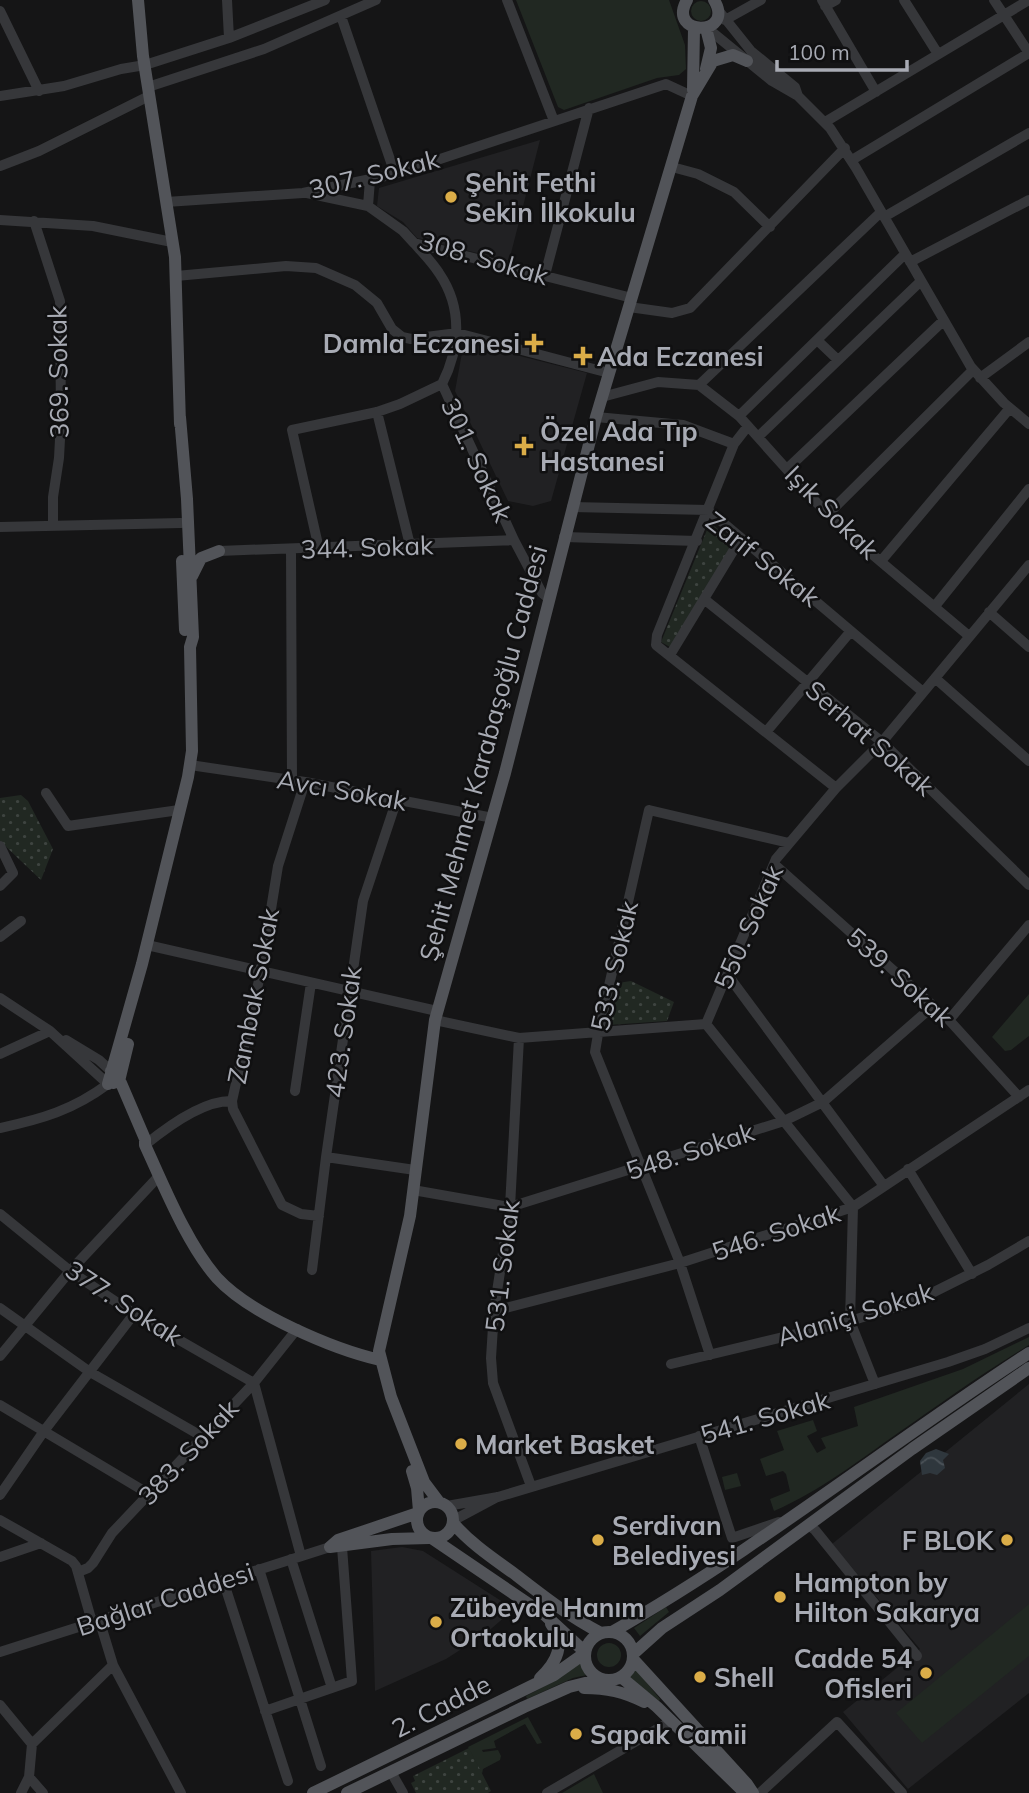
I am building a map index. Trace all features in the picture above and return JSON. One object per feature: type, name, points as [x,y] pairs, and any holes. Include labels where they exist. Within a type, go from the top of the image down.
[{"type":"main road","points":[[138,0],[176,276],[181,523],[192,597]]},
{"type":"main road","points":[[683,3],[686,20],[702,28],[711,48],[706,69]]},
{"type":"main road","points":[[702,28],[722,15]]},
{"type":"main road","name":"Şehit Mehmet Karabaşoğlu Caddesi","points":[[443,1504],[424,1482],[403,1430],[379,1351],[407,1231],[436,1016],[493,818],[596,417],[692,96],[702,28]]},
{"type":"main road","points":[[706,69],[713,61],[733,55],[747,61]]},
{"type":"main road","name":"Şehit Mehmet Karabaşoğlu Caddesi","points":[[692,96],[706,69]]},
{"type":"main road","points":[[180,417],[186,470],[185,636],[190,647]]},
{"type":"main road","points":[[185,552],[219,551]]},
{"type":"main road","points":[[219,551],[201,558],[192,575],[190,765],[142,964],[137,1000],[113,1079],[118,1097],[140,1141],[145,1145],[184,1226],[216,1277],[233,1292],[297,1329],[380,1360]]},
{"type":"main road","points":[[585,1652],[592,1639],[655,1607],[794,1517],[1029,1353]]},
{"type":"main road","points":[[419,1512],[419,1529],[545,1615],[585,1652],[588,1669],[601,1679],[611,1680],[621,1677],[629,1670],[633,1657],[662,1628],[720,1590],[922,1442],[1029,1368]]},
{"type":"main road","name":"Şehit Mehmet Karabaşoğlu Caddesi","points":[[403,1430],[417,1488],[419,1512]]},
{"type":"main road","points":[[454,1522],[447,1534],[431,1538],[372,1541],[336,1547],[338,1540],[419,1512],[428,1503],[443,1504],[454,1522],[473,1543],[552,1603],[578,1621],[626,1639],[633,1657],[747,1784],[752,1793]]},
{"type":"main road","points":[[531,1686],[548,1670],[556,1659],[558,1650],[559,1637],[545,1615]]},
{"type":"main road","name":"2. Cadde","points":[[313,1793],[554,1675],[585,1652]]},
{"type":"main road","points":[[621,1677],[657,1707],[745,1793]]},
{"type":"main road","name":"2. Cadde","points":[[347,1793],[524,1707],[569,1687],[601,1679]]},
{"type":"main road","points":[[524,1707],[583,1688],[592,1688],[621,1692],[657,1707]]},
{"type":"street","points":[[227,0],[229,38]]},
{"type":"street","points":[[0,96],[39,91],[145,65],[229,38],[309,4],[325,0]]},
{"type":"street","points":[[0,166],[39,151],[149,92],[264,49],[376,0]]},
{"type":"street","points":[[507,0],[554,121]]},
{"type":"street","points":[[761,0],[722,15],[751,51],[795,88],[798,96]]},
{"type":"street","points":[[836,0],[824,3],[876,92]]},
{"type":"street","points":[[904,0],[938,54]]},
{"type":"street","points":[[852,160],[1029,53],[994,0]]},
{"type":"street","points":[[825,122],[1029,0]]},
{"type":"street","points":[[0,11],[39,91]]},
{"type":"street","points":[[341,16],[395,174]]},
{"type":"street","points":[[702,28],[772,81],[798,96],[825,122],[845,148],[943,321],[977,374],[1029,424]]},
{"type":"street","name":"307. Sokak","points":[[166,202],[303,193],[370,180],[666,83],[692,96]]},
{"type":"street","points":[[545,275],[589,108]]},
{"type":"street","points":[[602,397],[658,382],[699,385],[883,215],[1029,133]]},
{"type":"street","name":"308. Sokak","points":[[303,193],[368,206],[414,243],[545,275],[672,313],[690,308],[845,148]]},
{"type":"street","points":[[672,167],[698,174],[734,192],[769,227]]},
{"type":"street","points":[[368,206],[370,180]]},
{"type":"street","points":[[740,416],[817,340],[908,258],[1029,200]]},
{"type":"street","points":[[0,220],[93,226],[172,242]]},
{"type":"street","name":"369. Sokak","points":[[34,221],[60,301],[61,420],[53,497],[53,526]]},
{"type":"street","name":"301. Sokak","points":[[414,243],[439,273],[455,308],[457,333],[451,367],[442,384],[514,540],[542,593],[548,598]]},
{"type":"street","points":[[176,276],[286,265],[316,268],[355,285],[377,303],[392,328],[402,337],[457,333],[609,373]]},
{"type":"street","points":[[759,436],[920,281]]},
{"type":"street","points":[[787,469],[943,321]]},
{"type":"street","points":[[817,340],[838,360]]},
{"type":"street","points":[[828,514],[977,374],[1029,342]]},
{"type":"street","points":[[319,549],[292,430],[377,412],[442,384]]},
{"type":"street","name":"Işık Sokak","points":[[699,385],[740,416],[828,514],[969,636]]},
{"type":"street","points":[[881,561],[1010,408]]},
{"type":"street","points":[[377,412],[410,545]]},
{"type":"street","points":[[596,417],[683,425],[734,444]]},
{"type":"street","points":[[748,426],[734,444],[657,635],[656,645],[836,788]]},
{"type":"street","points":[[935,606],[1029,489]]},
{"type":"street","name":"Zarif Sokak","points":[[572,507],[708,510],[923,692]]},
{"type":"street","points":[[0,527],[181,523]]},
{"type":"street","points":[[564,537],[697,541]]},
{"type":"street","points":[[670,655],[741,538]]},
{"type":"street","name":"344. Sokak","points":[[219,551],[514,540]]},
{"type":"street","points":[[291,550],[292,780]]},
{"type":"street","name":"550. Sokak","points":[[147,945],[349,991],[519,1038],[706,1024],[774,864],[836,788],[881,742],[1029,565]]},
{"type":"street","name":"Serhat Sokak","points":[[704,599],[881,742],[1029,885]]},
{"type":"street","points":[[989,612],[1029,647]]},
{"type":"street","points":[[766,732],[852,631]]},
{"type":"street","points":[[935,678],[1029,761]]},
{"type":"street","name":"Avcı Sokak","points":[[190,765],[305,782],[493,818]]},
{"type":"street","name":"Zambak Sokak","points":[[305,782],[278,866],[261,971],[232,1101],[233,1109],[282,1205],[301,1214],[319,1216]]},
{"type":"street","points":[[46,793],[68,826],[179,810]]},
{"type":"street","name":"423. Sokak","points":[[312,1270],[363,901],[397,799]]},
{"type":"street","name":"533. Sokak","points":[[710,1355],[680,1263],[595,1052],[649,810],[789,844]]},
{"type":"street","points":[[0,846],[13,873],[0,886]]},
{"type":"street","name":"539. Sokak","points":[[774,864],[949,1020],[1019,1097]]},
{"type":"street","points":[[0,937],[21,920]]},
{"type":"street","points":[[949,1020],[1029,925]]},
{"type":"street","points":[[727,974],[884,1186]]},
{"type":"street","points":[[295,1091],[311,983]]},
{"type":"street","points":[[0,998],[50,1031],[113,1079],[63,1111],[0,1128]]},
{"type":"street","name":"548. Sokak","points":[[413,1190],[510,1207],[784,1121],[823,1102],[933,1006]]},
{"type":"street","points":[[706,1024],[853,1207],[850,1321],[876,1384]]},
{"type":"street","points":[[0,1054],[50,1031]]},
{"type":"street","name":"531. Sokak","points":[[519,1038],[510,1207],[494,1311],[491,1357],[493,1383],[531,1486]]},
{"type":"street","name":"546. Sokak","points":[[494,1311],[680,1263],[853,1207],[1029,1090]]},
{"type":"street","points":[[145,1145],[201,1108],[212,1103],[232,1101]]},
{"type":"street","points":[[326,1157],[415,1170]]},
{"type":"street","points":[[908,1169],[972,1273]]},
{"type":"street","points":[[0,1356],[70,1271],[159,1176]]},
{"type":"street","name":"377. Sokak","points":[[0,1214],[70,1271],[134,1314],[254,1383]]},
{"type":"street","name":"Alaniçi Sokak","points":[[671,1364],[850,1321],[916,1301],[1029,1241]]},
{"type":"street","points":[[0,1308],[90,1372],[203,1437]]},
{"type":"street","points":[[0,1495],[44,1431],[134,1314]]},
{"type":"street","name":"541. Sokak","points":[[498,1496],[876,1384],[985,1349],[1029,1328]]},
{"type":"street","name":"383. Sokak","points":[[78,1572],[93,1563],[112,1533],[254,1383],[297,1329]]},
{"type":"street","points":[[254,1383],[296,1557],[332,1688]]},
{"type":"street","points":[[0,1405],[149,1494]]},
{"type":"street","points":[[699,1436],[732,1538],[794,1517]]},
{"type":"street","points":[[443,1504],[498,1496]]},
{"type":"street","points":[[454,1522],[498,1496]]},
{"type":"street","points":[[0,1520],[72,1561],[113,1665],[181,1793]]},
{"type":"street","points":[[808,1525],[816,1530],[917,1656]]},
{"type":"street","points":[[0,1557],[41,1543]]},
{"type":"street","points":[[265,1711],[352,1681],[336,1547]]},
{"type":"street","name":"Bağlar Caddesi","points":[[0,1652],[296,1557],[336,1547]]},
{"type":"street","points":[[259,1569],[321,1766]]},
{"type":"street","points":[[223,1580],[288,1781]]},
{"type":"street","points":[[20,1793],[29,1777],[32,1744],[113,1665]]},
{"type":"street","points":[[0,1705],[32,1744]]},
{"type":"street","points":[[547,1793],[671,1721]]},
{"type":"street","points":[[760,1793],[837,1722],[902,1793]]},
{"type":"street","points":[[391,1772],[403,1793]]},
{"type":"street","points":[[29,1777],[43,1793]]},
{"type":"shaded area","points":[[516,0],[669,0],[685,45],[686,69],[679,75],[657,78],[564,110],[558,107]]},
{"type":"shaded area","points":[[701,1],[708,4],[711,11],[708,18],[701,21],[694,18],[691,11],[694,4]]},
{"type":"shaded area","name":"Şehit Fethi Sekin İlkokulu","points":[[540,140],[509,261],[417,238],[403,222],[377,206],[379,188]]},
{"type":"shaded area","name":"Özel Ada Tıp Hastanesi","points":[[464,342],[587,373],[551,501],[533,506],[508,501],[455,391]]},
{"type":"shaded area","points":[[709,525],[713,525],[735,543],[670,647],[661,642]]},
{"type":"shaded area","points":[[21,795],[28,801],[53,849],[41,880],[0,841],[0,798]]},
{"type":"shaded area","points":[[631,981],[674,1002],[667,1021],[608,1025],[618,983]]},
{"type":"shaded area","points":[[1029,994],[1029,1036],[1011,1050],[1005,1051],[992,1037]]},
{"type":"shaded area","points":[[1029,1337],[1029,1345],[838,1475],[774,1511],[770,1499],[790,1491],[786,1474],[783,1471],[766,1476],[760,1459],[784,1450],[777,1431],[813,1420],[817,1431],[807,1436],[817,1453],[826,1448],[821,1438],[858,1426],[854,1407],[963,1369]]},
{"type":"shaded area","points":[[1029,1384],[1029,1693],[908,1789],[843,1712],[920,1649],[832,1544]]},
{"type":"shaded area","points":[[737,1473],[741,1486],[725,1490],[722,1477]]},
{"type":"shaded area","name":"Zübeyde Hanım Ortaokulu","points":[[402,1547],[423,1551],[514,1609],[485,1634],[446,1659],[375,1691],[371,1551]]},
{"type":"shaded area","points":[[1029,1604],[1029,1656],[922,1743],[896,1713]]},
{"type":"shaded area","points":[[666,1607],[669,1612],[640,1636],[634,1628]]},
{"type":"shaded area","points":[[609,1643],[618,1646],[621,1655],[618,1664],[609,1667],[600,1664],[597,1655],[600,1646]]},
{"type":"shaded area","points":[[580,1661],[587,1675],[573,1678],[527,1699],[526,1696],[562,1677]]},
{"type":"shaded area","points":[[634,1667],[660,1699],[659,1701],[628,1677]]},
{"type":"shaded area","points":[[528,1717],[542,1743],[537,1744],[525,1724],[494,1741],[496,1748],[482,1750],[498,1750],[501,1756],[500,1760],[483,1769],[482,1774],[468,1747]]},
{"type":"shaded area","points":[[469,1748],[491,1791],[416,1793],[411,1783],[415,1781],[413,1776]]},
{"type":"shaded area","points":[[594,1774],[603,1793],[562,1793]]},
{"type":"water","points":[[936,1449],[949,1454],[943,1460],[945,1468],[937,1475],[922,1475],[920,1461],[926,1453]]},
{"type":"place","name":"Şehit Fethi Sekin İlkokulu","points":[[451,197]]},
{"type":"place","name":"Damla Eczanesi","points":[[534,343]]},
{"type":"place","name":"Ada Eczanesi","points":[[583,356]]},
{"type":"place","name":"Özel Ada Tıp Hastanesi","points":[[524,446]]},
{"type":"place","name":"Market Basket","points":[[461,1444]]},
{"type":"place","name":"Serdivan Belediyesi","points":[[598,1540]]},
{"type":"place","name":"F BLOK","points":[[1007,1540]]},
{"type":"place","name":"Hampton by Hilton Sakarya","points":[[780,1597]]},
{"type":"place","name":"Zübeyde Hanım Ortaokulu","points":[[436,1622]]},
{"type":"place","name":"Cadde 54 Ofisleri","points":[[926,1673]]},
{"type":"place","name":"Shell","points":[[700,1677]]},
{"type":"place","name":"Sapak Camii","points":[[576,1734]]}]
